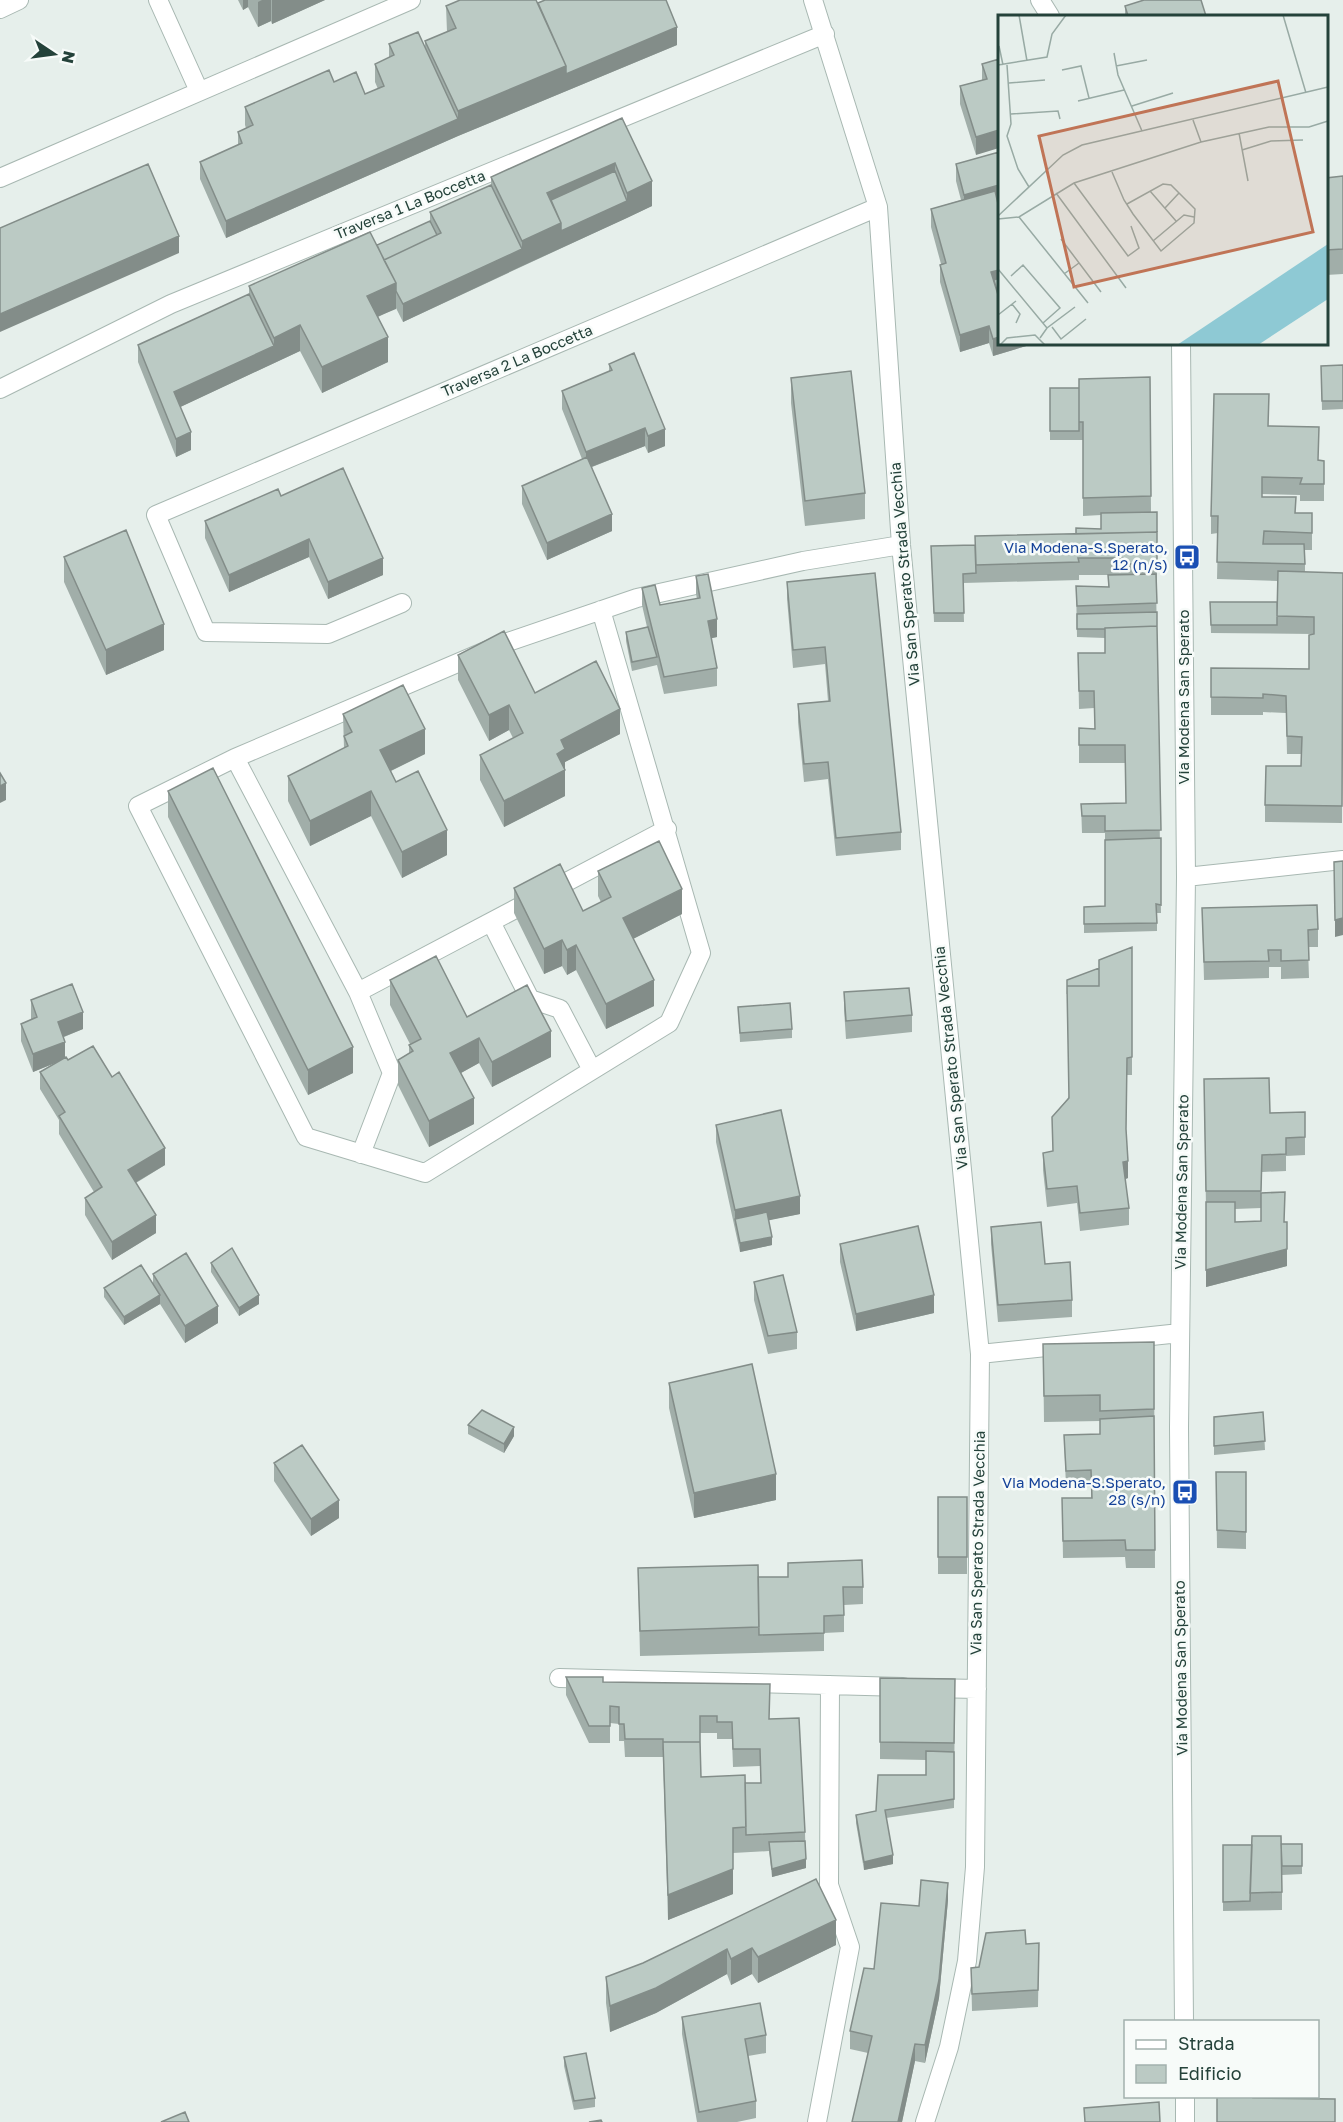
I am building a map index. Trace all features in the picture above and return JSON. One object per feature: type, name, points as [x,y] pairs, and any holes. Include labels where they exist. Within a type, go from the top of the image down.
[{"type":"street","points":[[0,9],[19,0]]},
{"type":"street","points":[[158,0],[198,91]]},
{"type":"street","points":[[0,178],[411,0]]},
{"type":"street","name":"Via San Sperato Strada Vecchia","points":[[813,0],[878,207],[901,544],[980,1354],[975,1867],[967,1962],[949,2047],[925,2122]]},
{"type":"street","points":[[1040,0],[1049,15]]},
{"type":"street","name":"Traversa 1 La Boccetta","points":[[0,389],[171,304],[825,34]]},
{"type":"street","name":"Traversa 2 La Boccetta","points":[[402,603],[328,634],[206,632],[156,515],[878,207]]},
{"type":"street","name":"Via Modena San Sperato","points":[[1181,345],[1186,877],[1179,1452],[1184,2020]]},
{"type":"street","points":[[601,610],[667,829],[701,952],[669,1023],[425,1173],[306,1137],[138,806],[235,758],[502,644],[601,610],[637,598],[792,564],[901,544]]},
{"type":"street","points":[[235,758],[358,992],[392,1073],[361,1154]]},
{"type":"street","points":[[358,992],[667,829]]},
{"type":"street","points":[[1186,877],[1343,860]]},
{"type":"street","points":[[491,922],[530,999],[560,1009],[592,1070]]},
{"type":"street","points":[[980,1354],[1180,1333]]},
{"type":"street","points":[[559,1678],[976,1689]]},
{"type":"street","points":[[817,2122],[850,1947],[828,1885],[830,1685]]},
{"type":"street","points":[[1185,2098],[1185,2122]]},
{"type":"building","points":[[460,0],[536,0],[566,66],[458,111],[425,41],[456,28],[446,6]]},
{"type":"building","points":[[545,0],[666,0],[677,27],[566,74],[566,66],[538,3]]},
{"type":"building","points":[[1144,0],[1201,0],[1206,15],[1128,15],[1125,6]]},
{"type":"building","points":[[418,32],[458,119],[226,221],[200,162],[242,143],[238,132],[253,125],[245,107],[329,70],[334,82],[356,72],[365,94],[384,86],[375,64],[394,55],[389,44]]},
{"type":"building","points":[[998,59],[998,130],[976,137],[960,86],[987,79],[982,64]]},
{"type":"building","points":[[622,118],[652,181],[627,193],[615,163],[547,193],[561,223],[522,241],[491,177]]},
{"type":"building","points":[[998,152],[998,185],[964,195],[956,164]]},
{"type":"building","points":[[148,164],[179,236],[0,314],[0,228]]},
{"type":"building","points":[[615,171],[627,201],[561,231],[561,223],[551,200]]},
{"type":"building","points":[[1343,176],[1343,249],[1328,250],[1328,178]]},
{"type":"building","points":[[491,185],[522,249],[403,304],[396,291],[396,283],[384,260],[441,233],[430,212]]},
{"type":"building","points":[[995,191],[998,204],[998,270],[991,272],[998,295],[998,337],[993,339],[989,326],[960,335],[940,265],[946,263],[931,209]]},
{"type":"building","points":[[430,221],[437,235],[384,260],[377,245]]},
{"type":"building","points":[[370,232],[396,283],[367,296],[388,337],[322,367],[300,325],[274,338],[249,286]]},
{"type":"building","points":[[998,278],[998,294],[994,280]]},
{"type":"building","points":[[249,294],[274,346],[174,392],[191,432],[176,439],[138,345]]},
{"type":"building","points":[[634,353],[665,429],[648,436],[645,428],[586,452],[562,391],[612,370],[609,364]]},
{"type":"building","points":[[1343,365],[1343,401],[1322,401],[1321,366]]},
{"type":"building","points":[[851,371],[865,493],[805,501],[791,378]]},
{"type":"building","points":[[1150,377],[1151,496],[1083,498],[1083,422],[1079,422],[1079,379]]},
{"type":"building","points":[[1050,388],[1079,388],[1079,431],[1050,431]]},
{"type":"building","points":[[1214,394],[1269,394],[1268,426],[1319,427],[1318,460],[1324,461],[1324,484],[1300,484],[1302,478],[1262,477],[1262,497],[1296,497],[1295,513],[1312,513],[1312,533],[1264,531],[1263,544],[1304,544],[1305,564],[1217,562],[1218,516],[1211,516]]},
{"type":"building","points":[[587,457],[612,514],[547,543],[522,486]]},
{"type":"building","points":[[343,468],[383,558],[328,582],[309,539],[229,575],[205,521],[278,489],[281,496]]},
{"type":"building","points":[[1157,512],[1157,532],[1076,534],[1076,528],[1101,529],[1101,513]]},
{"type":"building","points":[[126,530],[164,624],[106,650],[64,557]]},
{"type":"building","points":[[1157,532],[1157,564],[1123,564],[1123,558],[1078,558],[1079,562],[976,565],[975,536]]},
{"type":"building","points":[[975,545],[976,573],[963,574],[964,613],[934,613],[931,546]]},
{"type":"building","points":[[1278,571],[1343,573],[1342,806],[1265,805],[1266,766],[1301,766],[1302,737],[1287,736],[1286,696],[1263,694],[1263,698],[1211,697],[1211,668],[1309,669],[1309,635],[1314,634],[1314,617],[1277,616]]},
{"type":"building","points":[[875,573],[901,832],[836,838],[828,762],[804,764],[798,704],[830,701],[825,647],[793,650],[787,582]]},
{"type":"building","points":[[708,574],[717,619],[708,621],[717,668],[664,677],[642,588],[655,585],[660,605],[700,598],[696,576]]},
{"type":"building","points":[[1156,574],[1157,603],[1077,606],[1076,586],[1109,587],[1108,575]]},
{"type":"building","points":[[1210,602],[1277,602],[1277,625],[1211,625]]},
{"type":"building","points":[[1157,612],[1157,626],[1077,629],[1077,614]]},
{"type":"building","points":[[1157,626],[1161,830],[1105,831],[1105,816],[1082,816],[1081,804],[1126,803],[1125,745],[1079,745],[1079,728],[1095,729],[1094,691],[1079,691],[1078,653],[1105,653],[1105,628]]},
{"type":"building","points":[[648,627],[657,657],[632,662],[626,632]]},
{"type":"building","points":[[504,631],[535,693],[596,661],[620,709],[561,740],[565,749],[557,754],[565,770],[504,801],[480,755],[523,733],[509,705],[489,715],[458,655]]},
{"type":"building","points":[[403,685],[425,729],[380,750],[396,782],[418,771],[447,830],[402,852],[371,791],[310,821],[288,776],[348,746],[344,736],[352,732],[343,714]]},
{"type":"building","points":[[213,768],[353,1047],[308,1070],[168,791]]},
{"type":"building","points":[[0,773],[6,783],[0,786]]},
{"type":"building","points":[[1161,838],[1161,905],[1156,904],[1157,923],[1084,924],[1084,907],[1105,906],[1105,840]]},
{"type":"building","points":[[659,841],[682,889],[623,918],[654,980],[606,1004],[576,945],[567,950],[562,940],[544,949],[514,888],[560,864],[583,911],[611,897],[598,871]]},
{"type":"building","points":[[1343,861],[1343,918],[1335,920],[1334,862]]},
{"type":"building","points":[[1317,905],[1318,929],[1308,930],[1309,960],[1281,961],[1281,950],[1268,950],[1269,961],[1204,962],[1202,908]]},
{"type":"building","points":[[1132,947],[1132,1057],[1127,1058],[1128,1161],[1123,1162],[1129,1208],[1080,1213],[1077,1186],[1047,1189],[1043,1153],[1053,1151],[1052,1117],[1069,1098],[1067,986],[1099,986],[1099,960]]},
{"type":"building","points":[[436,956],[467,1017],[527,985],[551,1031],[492,1062],[479,1038],[450,1053],[474,1098],[429,1121],[398,1060],[413,1051],[409,1045],[421,1039],[390,980]]},
{"type":"building","points":[[1099,968],[1099,986],[1067,986],[1067,980]]},
{"type":"building","points":[[72,984],[83,1012],[58,1022],[65,1042],[33,1054],[21,1024],[37,1017],[31,1000]]},
{"type":"building","points":[[909,988],[912,1015],[846,1021],[844,992]]},
{"type":"building","points":[[790,1003],[792,1029],[740,1033],[738,1007]]},
{"type":"building","points":[[93,1046],[112,1077],[119,1072],[165,1148],[128,1170],[156,1215],[112,1242],[85,1198],[102,1187],[59,1116],[65,1112],[40,1072],[66,1057],[68,1060]]},
{"type":"building","points":[[1269,1078],[1270,1113],[1305,1112],[1305,1137],[1286,1138],[1286,1154],[1262,1155],[1261,1191],[1206,1191],[1204,1079]]},
{"type":"building","points":[[781,1110],[800,1196],[735,1210],[716,1125]]},
{"type":"building","points":[[1285,1192],[1284,1222],[1287,1222],[1287,1249],[1206,1270],[1206,1202],[1235,1202],[1235,1222],[1261,1221],[1261,1193]]},
{"type":"building","points":[[767,1212],[772,1237],[740,1243],[735,1219]]},
{"type":"building","points":[[1041,1222],[1045,1264],[1070,1262],[1072,1300],[998,1305],[991,1227]]},
{"type":"building","points":[[918,1226],[934,1295],[856,1314],[840,1244]]},
{"type":"building","points":[[232,1248],[259,1295],[239,1308],[211,1263]]},
{"type":"building","points":[[186,1253],[218,1306],[185,1326],[153,1274]]},
{"type":"building","points":[[141,1265],[160,1295],[124,1317],[104,1288]]},
{"type":"building","points":[[783,1275],[797,1332],[768,1336],[754,1282]]},
{"type":"building","points":[[1154,1342],[1154,1409],[1100,1411],[1100,1395],[1044,1396],[1043,1344]]},
{"type":"building","points":[[752,1364],[776,1474],[694,1493],[669,1383]]},
{"type":"building","points":[[482,1410],[514,1427],[504,1444],[468,1425]]},
{"type":"building","points":[[1263,1412],[1265,1441],[1214,1446],[1214,1417]]},
{"type":"building","points":[[1154,1416],[1155,1550],[1126,1550],[1125,1540],[1063,1541],[1062,1498],[1092,1498],[1091,1470],[1066,1471],[1064,1435],[1100,1434],[1100,1419]]},
{"type":"building","points":[[302,1445],[339,1500],[311,1519],[274,1463]]},
{"type":"building","points":[[1216,1472],[1246,1472],[1246,1532],[1217,1530]]},
{"type":"building","points":[[938,1497],[967,1497],[967,1557],[938,1557]]},
{"type":"building","points":[[862,1560],[863,1587],[843,1587],[844,1615],[824,1616],[824,1633],[759,1635],[758,1577],[788,1577],[788,1563]]},
{"type":"building","points":[[758,1565],[759,1627],[640,1631],[638,1568]]},
{"type":"building","points":[[566,1677],[603,1677],[603,1682],[770,1684],[769,1719],[799,1718],[805,1832],[746,1835],[745,1783],[761,1783],[760,1749],[733,1749],[732,1722],[717,1722],[717,1716],[700,1716],[700,1742],[625,1739],[624,1724],[619,1724],[619,1707],[610,1706],[610,1726],[589,1726]]},
{"type":"building","points":[[880,1678],[955,1679],[954,1743],[880,1742]]},
{"type":"building","points":[[663,1742],[700,1742],[701,1777],[745,1775],[746,1827],[733,1828],[733,1869],[668,1895]]},
{"type":"building","points":[[926,1751],[954,1752],[954,1799],[885,1810],[893,1855],[864,1862],[856,1815],[876,1811],[878,1775],[926,1775]]},
{"type":"building","points":[[1252,1836],[1281,1836],[1282,1892],[1250,1893]]},
{"type":"building","points":[[805,1841],[806,1859],[772,1869],[769,1842]]},
{"type":"building","points":[[1281,1844],[1302,1844],[1302,1866],[1282,1866]]},
{"type":"building","points":[[1223,1845],[1252,1845],[1250,1901],[1223,1902]]},
{"type":"building","points":[[816,1879],[836,1920],[758,1957],[752,1948],[731,1959],[727,1949],[656,1988],[610,2006],[606,1977],[643,1963]]},
{"type":"building","points":[[921,1880],[948,1883],[939,1980],[925,2045],[915,2044],[898,2122],[852,2122],[872,2036],[850,2031],[864,1968],[874,1969],[881,1903],[919,1906]]},
{"type":"building","points":[[1025,1930],[1026,1944],[1039,1943],[1038,1990],[972,1994],[971,1968],[979,1967],[986,1933]]},
{"type":"building","points":[[760,2003],[766,2035],[745,2039],[756,2101],[699,2112],[682,2017]]},
{"type":"building","points":[[586,2053],[595,2098],[574,2101],[564,2057]]},
{"type":"building","points":[[1217,2098],[1335,2099],[1335,2122],[1217,2122]]},
{"type":"building","points":[[1159,2102],[1160,2122],[1085,2122],[1084,2108]]},
{"type":"building","points":[[185,2112],[189,2122],[161,2122]]},
{"type":"place","name":"Via Modena-S.Sperato, 12 (n/s)","points":[[1187,557]]},
{"type":"place","name":"Via Modena-S.Sperato, 28 (s/n)","points":[[1185,1492]]}]
